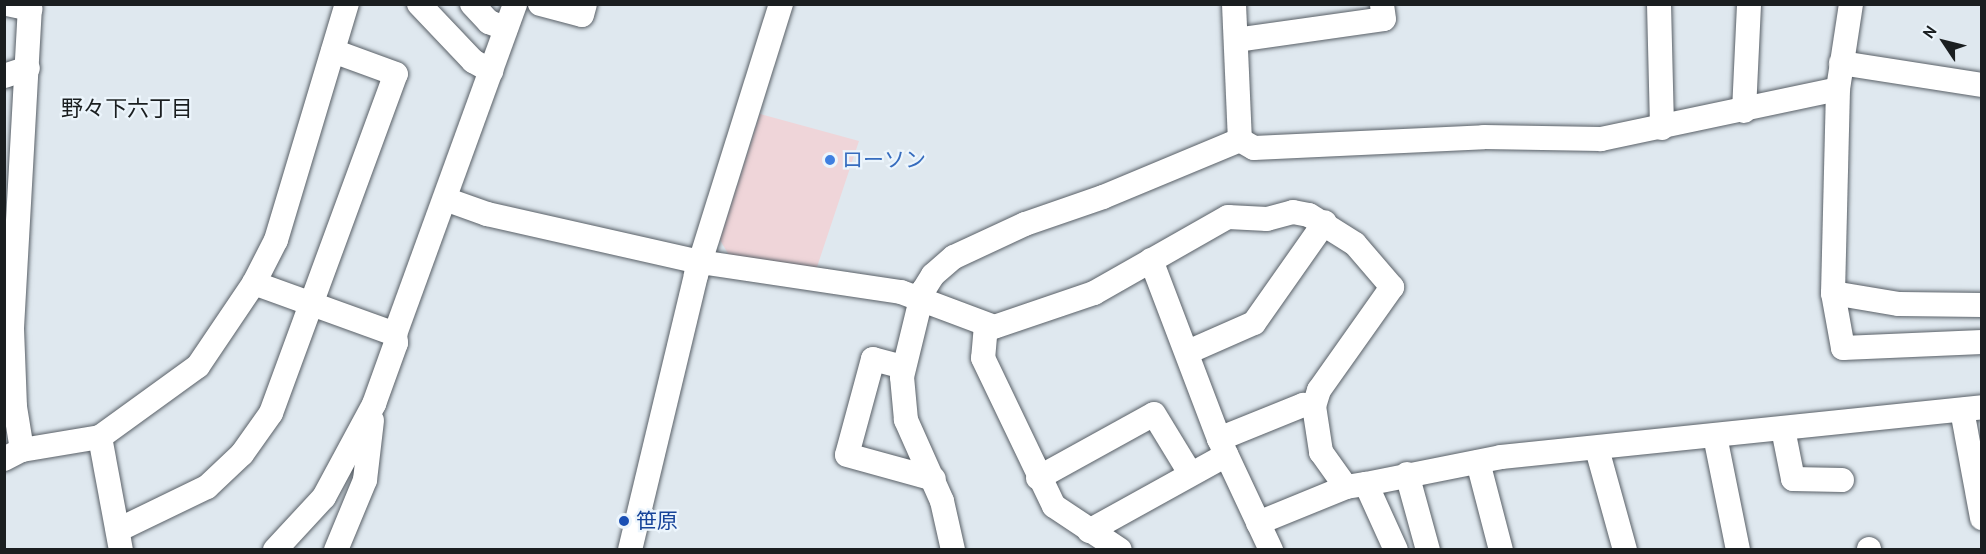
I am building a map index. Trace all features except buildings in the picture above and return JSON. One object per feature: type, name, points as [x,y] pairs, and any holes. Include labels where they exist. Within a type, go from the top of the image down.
[{"type":"street","points":[[22,6],[28,68],[14,192],[12,328],[15,406],[13,454],[100,437],[198,366],[254,283],[276,240],[347,4]]},
{"type":"street","points":[[419,4],[473,61],[491,70]]},
{"type":"street","points":[[472,4],[489,22],[506,29]]},
{"type":"street","points":[[275,549],[324,497],[374,404],[396,343],[395,334],[515,4]]},
{"type":"street","points":[[540,4],[582,15],[585,4]]},
{"type":"street","points":[[630,549],[700,262],[781,4]]},
{"type":"street","points":[[1234,4],[1240,140]]},
{"type":"street","points":[[1236,40],[1384,19],[1382,4]]},
{"type":"street","points":[[1659,4],[1662,128]]},
{"type":"street","points":[[1744,111],[1749,4]]},
{"type":"street","points":[[1851,4],[1838,89],[1833,293],[1843,348],[1982,342]]},
{"type":"street","points":[[100,437],[120,540],[207,487],[242,454],[271,413],[396,74],[333,51]]},
{"type":"street","points":[[1841,63],[1982,85]]},
{"type":"street","points":[[4,76],[28,68]]},
{"type":"street","points":[[1240,140],[1254,148],[1484,137],[1601,139],[1744,111],[1838,89]]},
{"type":"street","points":[[953,549],[934,479],[906,420],[903,367],[920,298],[933,275],[954,257],[982,243],[1240,140]]},
{"type":"street","points":[[445,199],[487,214],[700,262],[901,292],[986,325],[1005,324],[1094,293],[1228,217],[1267,219],[1293,212],[1325,222],[1355,244],[1392,287],[1319,390],[1314,406],[1321,453],[1356,486],[1396,549]]},
{"type":"street","points":[[1188,352],[1254,323],[1325,222]]},
{"type":"street","points":[[1151,260],[1223,447],[1271,549]]},
{"type":"street","points":[[254,283],[395,334]]},
{"type":"street","points":[[1833,293],[1899,304],[1982,305]]},
{"type":"street","points":[[986,325],[983,358],[1038,478],[1054,506],[1089,531],[1120,549]]},
{"type":"street","points":[[903,367],[873,359],[847,455],[934,479]]},
{"type":"street","points":[[336,549],[365,480],[374,404]]},
{"type":"street","points":[[1089,531],[1190,473],[1223,447],[1303,405],[1314,406]]},
{"type":"street","points":[[1258,523],[1356,486],[1407,474],[1478,462],[1972,408],[1982,518]]},
{"type":"street","points":[[1038,478],[1154,414],[1190,473]]},
{"type":"street","points":[[1783,429],[1793,479],[1842,480]]},
{"type":"street","points":[[1715,436],[1738,549]]},
{"type":"street","points":[[1597,449],[1625,549]]},
{"type":"street","points":[[1478,462],[1502,549]]},
{"type":"street","points":[[1407,474],[1428,549]]},
{"type":"shaded area","points":[[760,114],[859,141],[816,270],[730,257],[720,240]]},
{"type":"place","name":"ローソン","points":[[830,160]]},
{"type":"place","name":"笹原","points":[[624,521]]},
{"type":"district","name":"野々下六丁目","points":[[127,109]]}]
